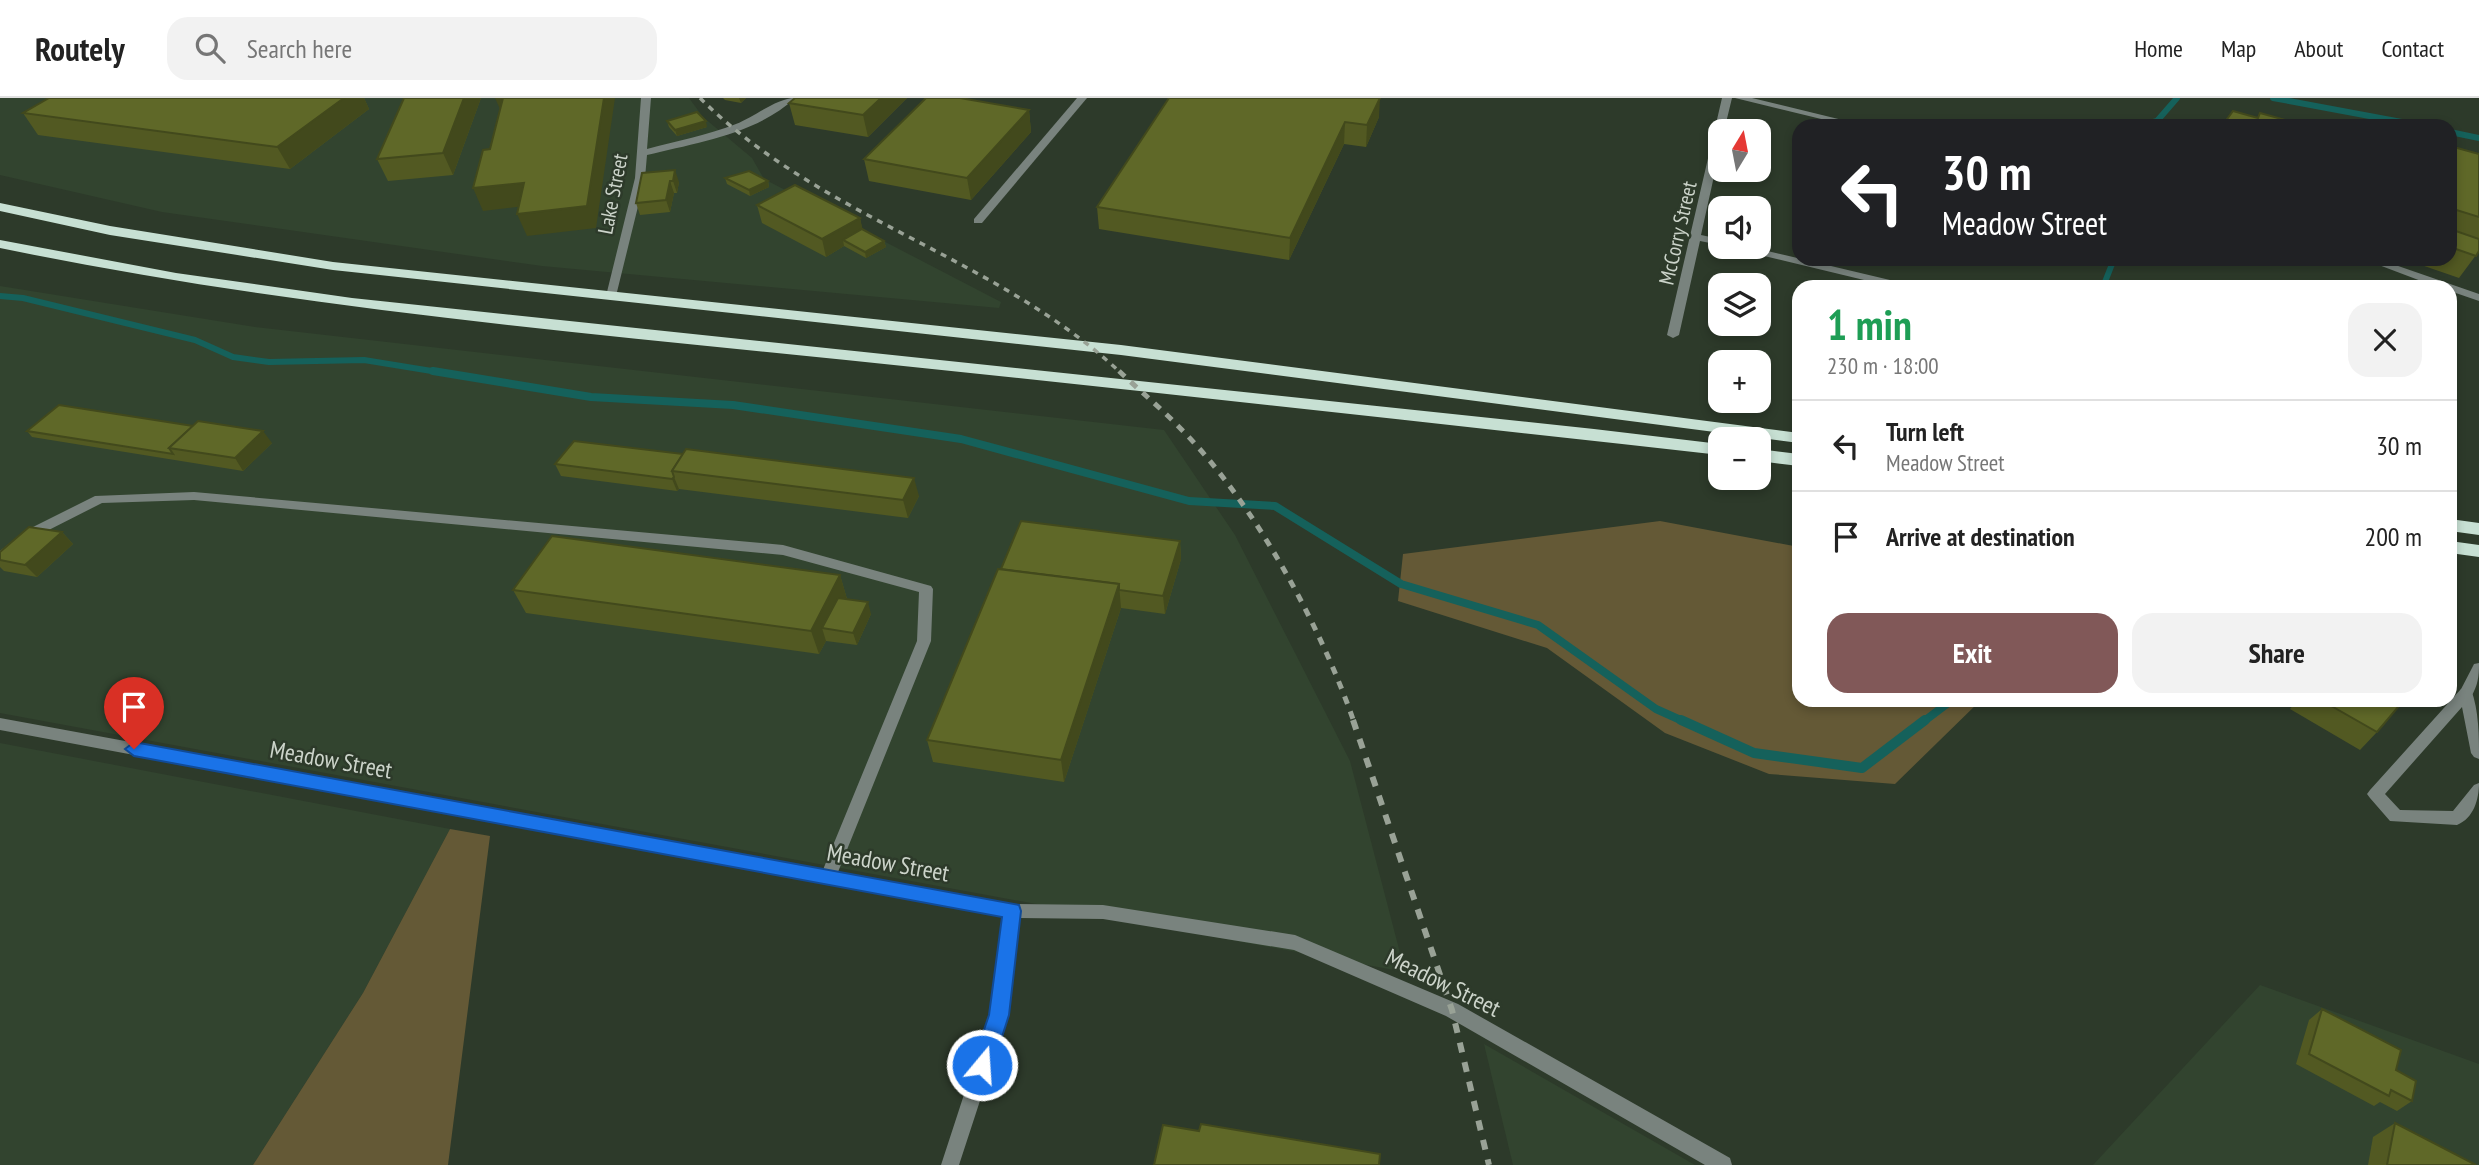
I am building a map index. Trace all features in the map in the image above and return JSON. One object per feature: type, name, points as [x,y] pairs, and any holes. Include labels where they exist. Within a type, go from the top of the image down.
[{"type":"highway","points":[[0,207],[77,225],[229,251],[365,270],[1091,345],[1792,437]]},
{"type":"highway","points":[[0,244],[184,279],[415,310],[1349,408],[1708,449]]},
{"type":"highway","points":[[1771,456],[1792,459]]},
{"type":"highway","points":[[2457,526],[2479,529]]},
{"type":"highway","points":[[2457,548],[2479,551]]},
{"type":"street","name":"Lake Street","points":[[611,296],[640,178],[646,98]]},
{"type":"street","points":[[642,153],[731,129],[772,111],[790,98]]},
{"type":"street","points":[[978,221],[1082,98]]},
{"type":"street","name":"McCorry Street","points":[[1673,335],[1698,237],[1727,98]]},
{"type":"street","points":[[1740,98],[1832,119]]},
{"type":"street","points":[[1698,237],[1708,239]]},
{"type":"street","points":[[1771,255],[1792,260]]},
{"type":"street","points":[[1819,266],[1878,280]]},
{"type":"street","points":[[2388,266],[2428,280]]},
{"type":"street","points":[[2457,290],[2479,298]]},
{"type":"street","points":[[0,558],[30,534],[100,499],[194,496],[783,550],[926,589],[924,641],[828,877]]},
{"type":"street","points":[[2457,703],[2466,693],[2479,668]]},
{"type":"street","points":[[2466,693],[2479,753]]},
{"type":"street","points":[[2453,707],[2375,793],[2396,816],[2458,818],[2479,789]]},
{"type":"street","name":"Meadow Street","points":[[0,724],[1012,911],[1103,912],[1295,943],[1451,1010],[1723,1165]]},
{"type":"street","points":[[950,1165],[999,1015],[1012,911]]},
{"type":"shaded area","points":[[0,98],[689,98],[703,117],[752,158],[764,179],[1001,302],[999,308],[542,266],[162,212],[0,175]]},
{"type":"shaded area","points":[[0,286],[255,327],[1164,430],[1235,535],[1350,761],[1405,972],[0,713]]},
{"type":"shaded area","points":[[1660,521],[1792,546],[1792,707],[1974,707],[1895,784],[1769,774],[1665,733],[1547,648],[1398,601],[1403,554]]},
{"type":"shaded area","points":[[0,743],[450,829],[363,993],[253,1165],[0,1165]]},
{"type":"shaded area","points":[[450,829],[490,836],[448,1165],[253,1165],[363,993]]},
{"type":"shaded area","points":[[2260,985],[2479,1064],[2479,1165],[2093,1165]]},
{"type":"shaded area","points":[[1484,1044],[1695,1165],[1513,1165]]},
{"type":"building","points":[[49,98],[344,98],[277,147],[23,113]]},
{"type":"building","points":[[404,98],[464,98],[443,153],[377,159]]},
{"type":"building","points":[[503,98],[604,98],[587,206],[517,214],[524,183],[473,188],[483,150],[490,149]]},
{"type":"building","points":[[795,98],[881,98],[863,115],[789,103]]},
{"type":"building","points":[[926,98],[960,98],[1029,110],[967,178],[864,159]]},
{"type":"building","points":[[1169,98],[1380,98],[1367,125],[1345,122],[1290,238],[1097,207]]},
{"type":"building","points":[[2233,111],[2258,118],[2260,113],[2282,119],[2227,119]]},
{"type":"building","points":[[697,112],[706,121],[675,130],[667,121]]},
{"type":"building","points":[[2457,148],[2479,154],[2479,217],[2457,210]]},
{"type":"building","points":[[675,170],[666,200],[636,203],[642,173]]},
{"type":"building","points":[[749,171],[768,181],[749,190],[725,178]]},
{"type":"building","points":[[795,185],[860,218],[822,239],[757,205]]},
{"type":"building","points":[[862,229],[884,241],[865,252],[843,240]]},
{"type":"building","points":[[2457,231],[2479,239],[2476,256],[2457,249]]},
{"type":"building","points":[[59,405],[193,426],[169,448],[173,454],[27,431]]},
{"type":"building","points":[[198,421],[263,431],[235,458],[169,448]]},
{"type":"building","points":[[574,441],[683,454],[672,471],[672,479],[555,464]]},
{"type":"building","points":[[686,449],[914,478],[903,500],[672,471]]},
{"type":"building","points":[[1021,521],[1180,541],[1163,596],[1119,590],[1119,584],[1001,569]]},
{"type":"building","points":[[29,527],[62,532],[25,565],[0,560],[0,552]]},
{"type":"building","points":[[552,536],[840,575],[811,631],[513,590]]},
{"type":"building","points":[[998,569],[1119,584],[1061,760],[927,740]]},
{"type":"building","points":[[838,598],[868,602],[853,633],[822,628]]},
{"type":"building","points":[[2333,707],[2398,707],[2377,732]]},
{"type":"building","points":[[2322,1009],[2401,1050],[2396,1070],[2416,1081],[2412,1101],[2391,1090],[2389,1096],[2309,1054]]},
{"type":"building","points":[[2395,1123],[2476,1165],[2387,1165]]},
{"type":"building","points":[[1201,1124],[1380,1154],[1379,1165],[1154,1165],[1163,1125],[1199,1131]]},
{"type":"waterway","points":[[2159,119],[2177,98]]},
{"type":"waterway","points":[[2273,98],[2386,119]]},
{"type":"waterway","points":[[2457,133],[2479,138]]},
{"type":"waterway","points":[[2106,280],[2111,266]]},
{"type":"waterway","points":[[0,296],[23,298],[195,340],[233,357],[269,362],[364,360],[444,373]]},
{"type":"waterway","points":[[433,371],[591,397],[733,405],[961,439],[1189,501],[1275,506],[1401,584],[1538,625],[1656,709],[1685,722]]},
{"type":"waterway","points":[[1923,722],[1943,707]]},
{"type":"waterway","points":[[1681,720],[1754,753],[1862,768],[1925,720]]},
{"type":"railway","points":[[700,98],[747,140],[799,175],[1020,298],[1072,333],[1121,373]]},
{"type":"railway","points":[[1119,371],[1209,459],[1259,529],[1304,606],[1340,684],[1354,722]]},
{"type":"railway","points":[[1353,720],[1452,1010],[1489,1165]]},
{"type":"route","points":[[134,749],[1012,911],[999,1015],[982,1065]]}]
